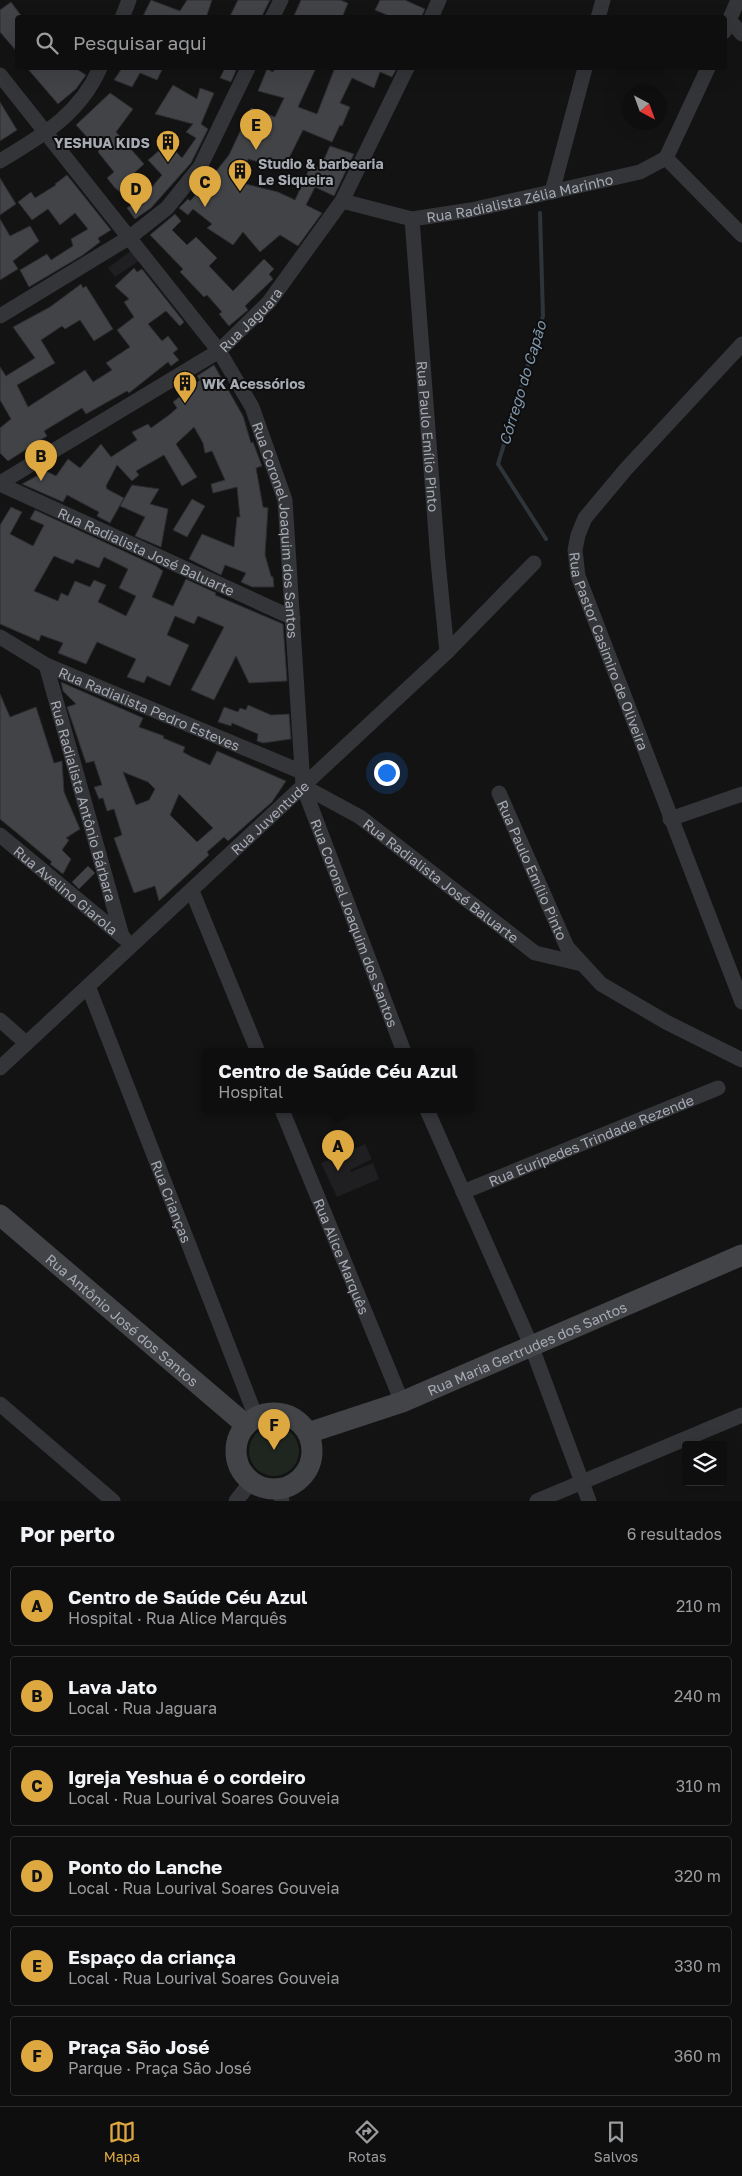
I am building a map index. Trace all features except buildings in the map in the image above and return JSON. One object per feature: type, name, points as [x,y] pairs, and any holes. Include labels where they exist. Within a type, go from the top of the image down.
[{"type":"street","points":[[123,15],[129,0]]},
{"type":"street","points":[[273,15],[280,0]]},
{"type":"street","points":[[432,15],[439,0]]},
{"type":"street","points":[[599,15],[603,0]]},
{"type":"street","points":[[738,0],[727,26],[742,34]]},
{"type":"street","points":[[0,161],[46,134],[70,114],[91,88],[99,70]]},
{"type":"street","points":[[0,316],[130,237],[167,208],[200,167],[247,70]]},
{"type":"street","name":"Rua Jaguara","points":[[0,483],[219,351],[269,302],[342,201],[406,70]]},
{"type":"street","points":[[552,192],[584,70]]},
{"type":"street","points":[[707,70],[666,158],[742,235]]},
{"type":"street","name":"Rua Coronel Joaquim dos Santos","points":[[0,75],[219,351],[252,407],[285,500],[303,779],[403,1048]]},
{"type":"street","name":"Rua Radialista Zélia Marinho","points":[[342,201],[412,219],[471,210],[640,172],[666,158]]},
{"type":"street","name":"Rua Paulo Emílio Pinto","points":[[412,219],[438,561],[447,652]]},
{"type":"street","name":"Rua Pastor Casimiro de Oliveira","points":[[742,344],[607,491],[585,518],[578,535],[575,550],[578,576],[670,820],[742,1002]]},
{"type":"street","name":"Rua Radialista José Baluarte","points":[[0,483],[293,618]]},
{"type":"street","name":"Rua Juventude","points":[[0,1068],[88,986],[128,941],[192,890],[303,779],[447,652],[534,564]]},
{"type":"street","name":"Rua Radialista Pedro Esteves","points":[[0,637],[46,665],[303,779]]},
{"type":"street","name":"Rua Radialista Antônio Bárbara","points":[[46,665],[128,941]]},
{"type":"street","name":"Rua Radialista José Baluarte","points":[[303,779],[360,817],[535,953],[582,964]]},
{"type":"street","name":"Rua Paulo Emílio Pinto","points":[[500,793],[567,947],[582,964]]},
{"type":"street","points":[[670,820],[742,794]]},
{"type":"street","name":"Rua Avelino Giarola","points":[[0,835],[128,941]]},
{"type":"street","points":[[192,890],[256,1048]]},
{"type":"street","points":[[582,964],[601,984],[666,1022],[742,1060]]},
{"type":"street","name":"Rua Crianças","points":[[88,986],[251,1421]]},
{"type":"street","points":[[0,1020],[26,1043]]},
{"type":"street","name":"Rua Euripedes Trindade Rezende","points":[[463,1192],[718,1088]]},
{"type":"street","name":"Rua Alice Marquês","points":[[283,1113],[402,1402]]},
{"type":"street","points":[[428,1113],[531,1345],[589,1501]]},
{"type":"street","name":"Rua Antônio José dos Santos","points":[[0,1215],[251,1421]]},
{"type":"street","name":"Rua Maria Gertrudes dos Santos","points":[[308,1433],[402,1402],[742,1255]]},
{"type":"street","points":[[0,1404],[113,1501]]},
{"type":"street","points":[[269,1413],[282,1413],[294,1418],[308,1433],[312,1446],[312,1459],[303,1477],[281,1495],[251,1482],[239,1467],[236,1454],[237,1441],[251,1421],[269,1413]]},
{"type":"street","points":[[537,1501],[742,1415]]},
{"type":"street","points":[[236,1501],[251,1482]]},
{"type":"shaded area","points":[[132,250],[140,260],[115,277],[108,268]]},
{"type":"shaded area","points":[[365,1144],[372,1159],[350,1170],[351,1172],[373,1163],[379,1179],[337,1197],[321,1163]]},
{"type":"shaded area","points":[[274,1426],[288,1430],[295,1437],[299,1451],[295,1465],[288,1472],[274,1476],[260,1472],[253,1465],[249,1451],[253,1437],[260,1430]]},
{"type":"waterway","name":"Córrego do Capão","points":[[540,213],[543,316],[498,464],[546,539]]},
{"type":"place","name":"Espaço da criança","points":[[256,150]]},
{"type":"place","name":"YESHUA KIDS","points":[[168,163]]},
{"type":"place","name":"Studio & barbearia Le Siqueira","points":[[240,192]]},
{"type":"place","name":"Igreja Yeshua é o cordeiro","points":[[205,207]]},
{"type":"place","name":"Ponto do Lanche","points":[[136,214]]},
{"type":"place","name":"WK Acessórios","points":[[185,404]]},
{"type":"place","name":"Lava Jato","points":[[41,481]]},
{"type":"place","name":"Centro de Saúde Céu Azul","points":[[338,1171]]},
{"type":"place","name":"Praça São José","points":[[274,1450]]}]
